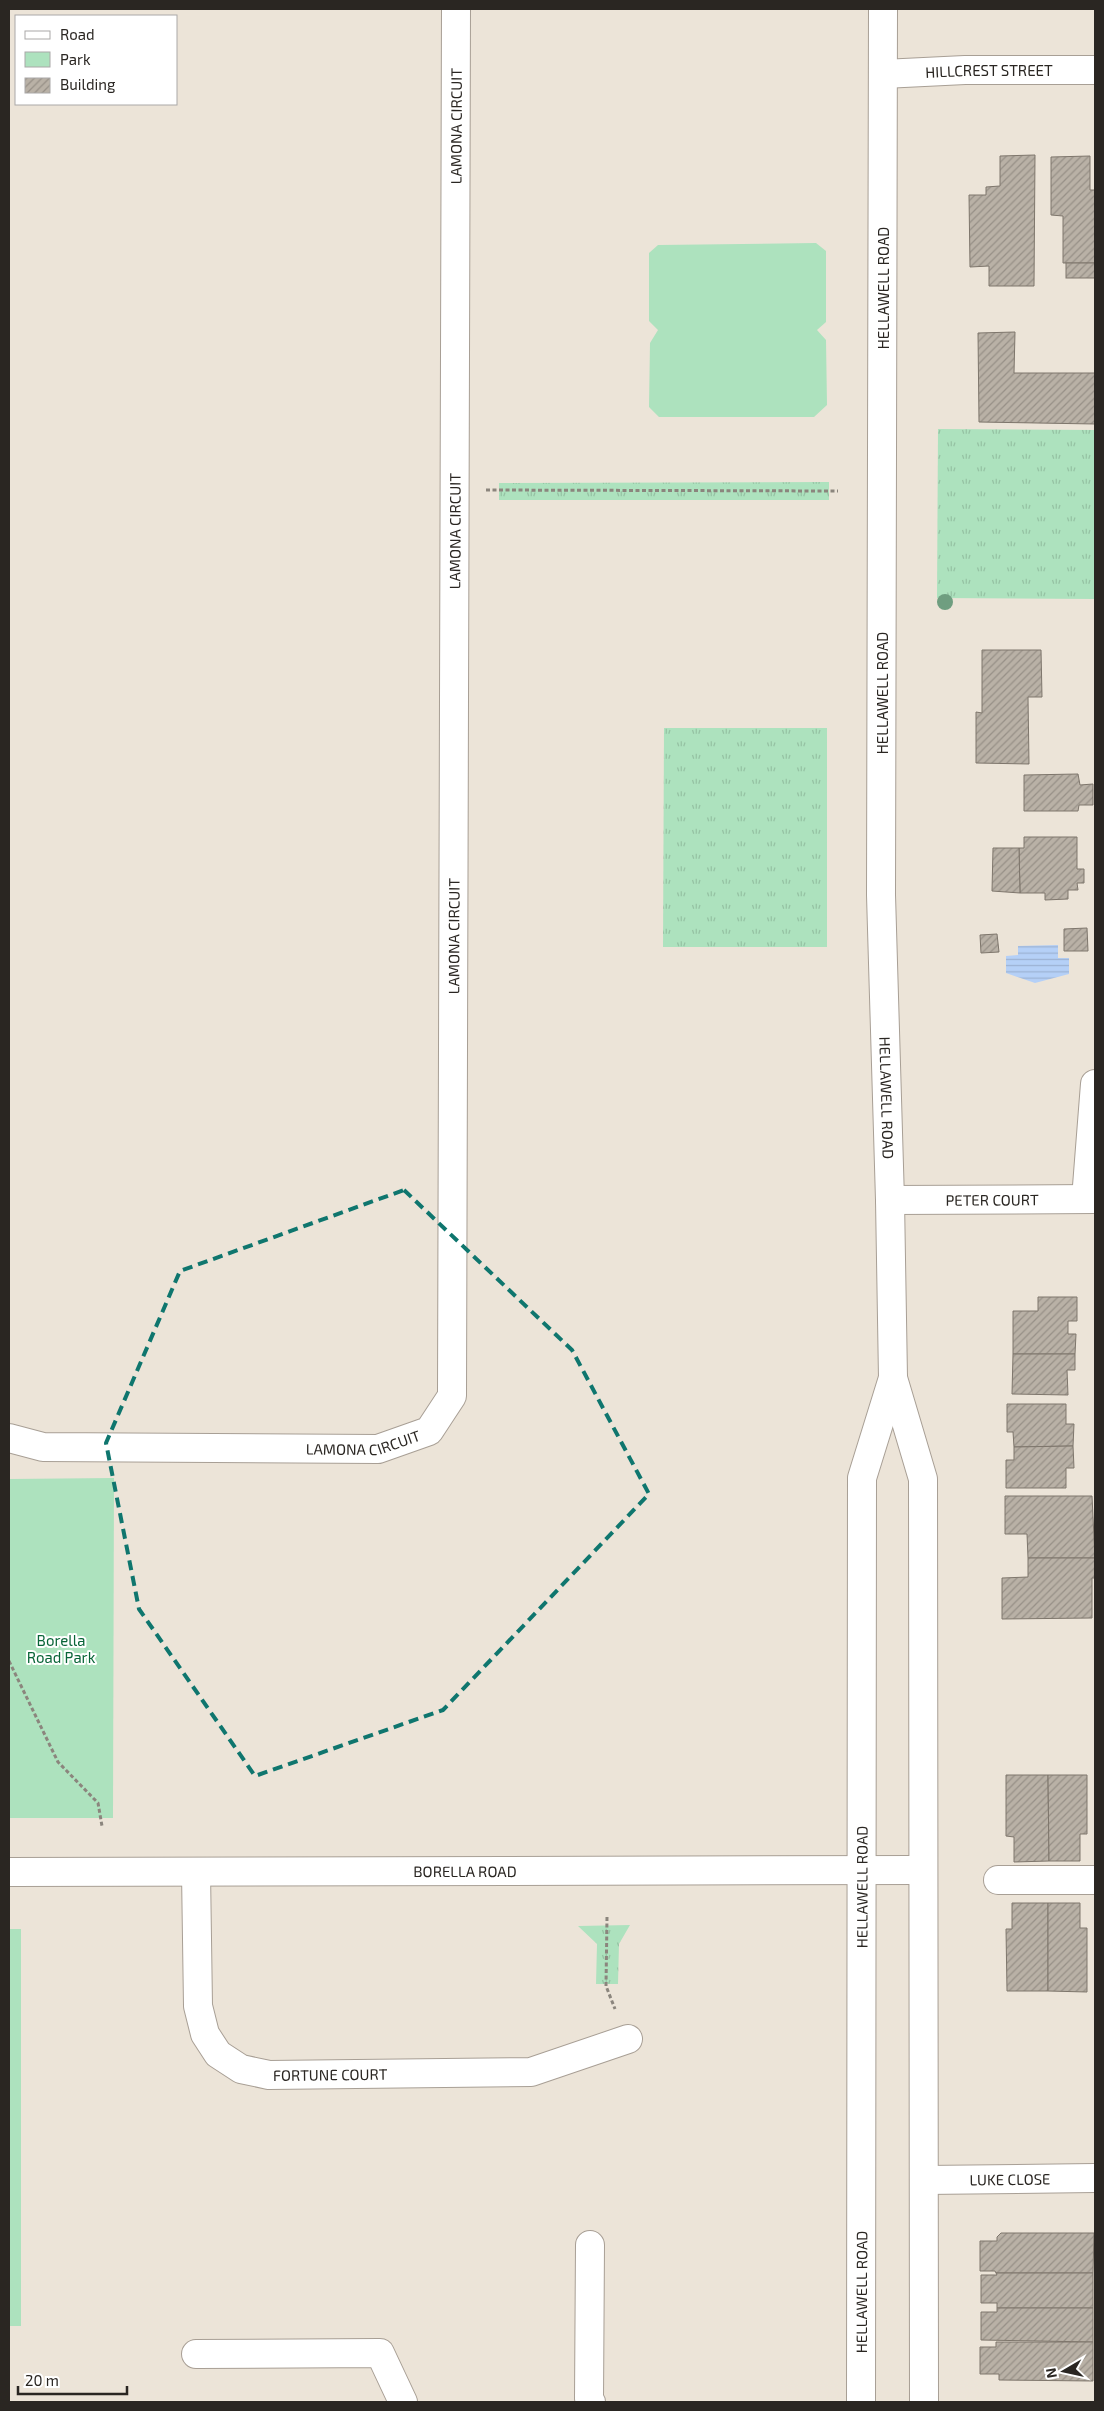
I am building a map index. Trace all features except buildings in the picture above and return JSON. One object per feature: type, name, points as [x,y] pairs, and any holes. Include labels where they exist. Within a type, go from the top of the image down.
[{"type":"street","name":"LAMONA CIRCUIT","points":[[9,1438],[42,1447],[378,1449],[429,1431],[452,1396],[453,490],[456,9]]},
{"type":"street","name":"HELLAWELL ROAD","points":[[883,9],[881,895],[893,1378],[923,1479],[924,2402]]},
{"type":"street","name":"HILLCREST STREET","points":[[883,74],[965,70],[1095,70]]},
{"type":"street","points":[[1091,1199],[1095,1084]]},
{"type":"street","name":"PETER COURT","points":[[890,1200],[1091,1199]]},
{"type":"street","name":"HELLAWELL ROAD","points":[[861,2402],[862,1478],[893,1378]]},
{"type":"street","name":"BORELLA ROAD","points":[[9,1872],[923,1870]]},
{"type":"street","name":"FORTUNE COURT","points":[[196,1872],[198,2006],[205,2034],[218,2054],[241,2069],[269,2075],[531,2072],[628,2040]]},
{"type":"street","points":[[998,1880],[1095,1880]]},
{"type":"street","name":"LUKE CLOSE","points":[[924,2180],[1095,2178]]},
{"type":"street","points":[[590,2244],[589,2399],[591,2402]]},
{"type":"street","points":[[196,2354],[380,2353],[403,2402]]},
{"type":"path","points":[[453,490],[838,491]]},
{"type":"path","points":[[9,1661],[58,1762],[98,1803],[102,1826]]},
{"type":"path","points":[[607,1917],[606,1986],[628,2040]]},
{"type":"highlighted area","points":[[404,1190],[572,1350],[649,1494],[443,1710],[255,1776],[139,1609],[106,1443],[180,1271]]},
{"type":"green space","points":[[816,243],[826,251],[826,322],[817,330],[826,340],[827,405],[814,417],[659,417],[649,407],[650,343],[658,330],[649,321],[649,253],[658,245]]},
{"type":"green space","points":[[938,429],[1095,430],[1095,599],[937,598]]},
{"type":"green space","points":[[829,482],[829,500],[499,500],[499,483]]},
{"type":"green space","points":[[664,728],[827,728],[827,947],[663,947]]},
{"type":"green space","name":"Borella Road Park","points":[[114,1478],[113,1818],[9,1818],[9,1479]]},
{"type":"green space","points":[[630,1925],[619,1944],[618,1984],[596,1984],[597,1944],[578,1926]]},
{"type":"green space","points":[[9,1929],[21,1929],[21,2326],[9,2326]]},
{"type":"water","points":[[1058,945],[1058,958],[1069,958],[1069,974],[1035,983],[1006,973],[1006,956],[1018,955],[1018,946]]}]
